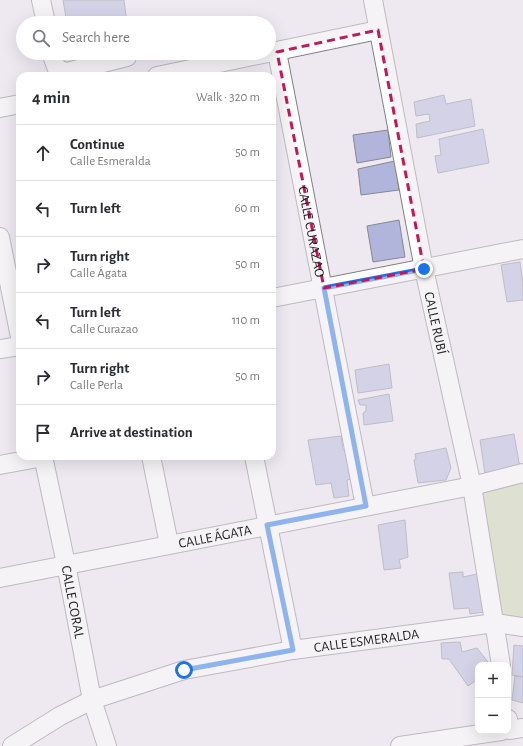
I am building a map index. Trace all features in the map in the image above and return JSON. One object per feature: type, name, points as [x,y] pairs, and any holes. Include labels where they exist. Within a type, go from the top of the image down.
[{"type":"street","points":[[41,0],[44,16]]},
{"type":"street","name":"CALLE RUBÍ","points":[[373,0],[424,269],[472,486],[495,622],[500,662]]},
{"type":"street","points":[[277,52],[378,30]]},
{"type":"street","name":"CALLE CURAZAO","points":[[277,52],[366,506]]},
{"type":"street","points":[[54,60],[57,68],[67,72],[115,60]]},
{"type":"street","points":[[188,72],[241,60]]},
{"type":"street","points":[[0,108],[16,105]]},
{"type":"street","points":[[0,237],[16,316]]},
{"type":"street","points":[[276,297],[523,249]]},
{"type":"street","points":[[0,350],[16,347]]},
{"type":"street","points":[[0,465],[24,460]]},
{"type":"street","name":"CALLE CORAL","points":[[44,460],[66,564],[92,700],[107,746]]},
{"type":"street","points":[[152,460],[169,544]]},
{"type":"street","points":[[255,460],[293,650]]},
{"type":"street","name":"CALLE ÁGATA","points":[[0,578],[472,486],[523,473]]},
{"type":"street","name":"CALLE ESMERALDA","points":[[12,746],[60,716],[92,700],[184,670],[293,650],[495,622],[523,627]]},
{"type":"street","points":[[400,746],[475,734]]},
{"type":"highlighted area","points":[[378,30],[424,269],[324,288],[277,52]]},
{"type":"green space","points":[[523,475],[523,627],[495,623],[472,486]]},
{"type":"building","points":[[63,0],[124,0],[126,16],[66,16]]},
{"type":"building","points":[[444,95],[446,104],[471,99],[475,126],[417,138],[416,124],[430,121],[429,114],[416,116],[414,102]]},
{"type":"building","points":[[483,129],[489,163],[438,173],[435,156],[441,155],[439,139]]},
{"type":"building","points":[[388,130],[391,157],[357,163],[353,135]]},
{"type":"building","points":[[395,161],[399,190],[361,195],[358,169]]},
{"type":"building","points":[[399,220],[405,257],[373,262],[367,226]]},
{"type":"building","points":[[520,262],[523,284],[523,300],[507,302],[501,265]]},
{"type":"building","points":[[389,364],[392,388],[358,393],[355,370]]},
{"type":"building","points":[[389,394],[393,421],[364,425],[363,413],[366,411],[366,405],[360,405],[358,400]]},
{"type":"building","points":[[514,434],[520,468],[485,474],[480,440]]},
{"type":"building","points":[[341,436],[343,450],[347,450],[351,479],[347,480],[349,496],[334,498],[331,483],[316,485],[308,440]]},
{"type":"building","points":[[446,448],[451,468],[446,480],[418,483],[414,460],[416,459],[415,454]]},
{"type":"building","points":[[405,520],[408,557],[399,560],[401,568],[384,570],[378,525]]},
{"type":"building","points":[[463,572],[463,577],[477,574],[484,597],[484,612],[470,614],[469,608],[454,609],[449,573]]},
{"type":"building","points":[[460,642],[462,652],[477,648],[488,662],[475,662],[475,681],[468,686],[449,659],[442,659],[441,643]]},
{"type":"building","points":[[514,645],[523,646],[523,677],[512,675]]},
{"type":"building","points":[[515,676],[523,677],[523,703],[512,700]]},
{"type":"route","points":[[184,670],[293,650],[267,525],[366,506],[324,288],[424,269]]}]
